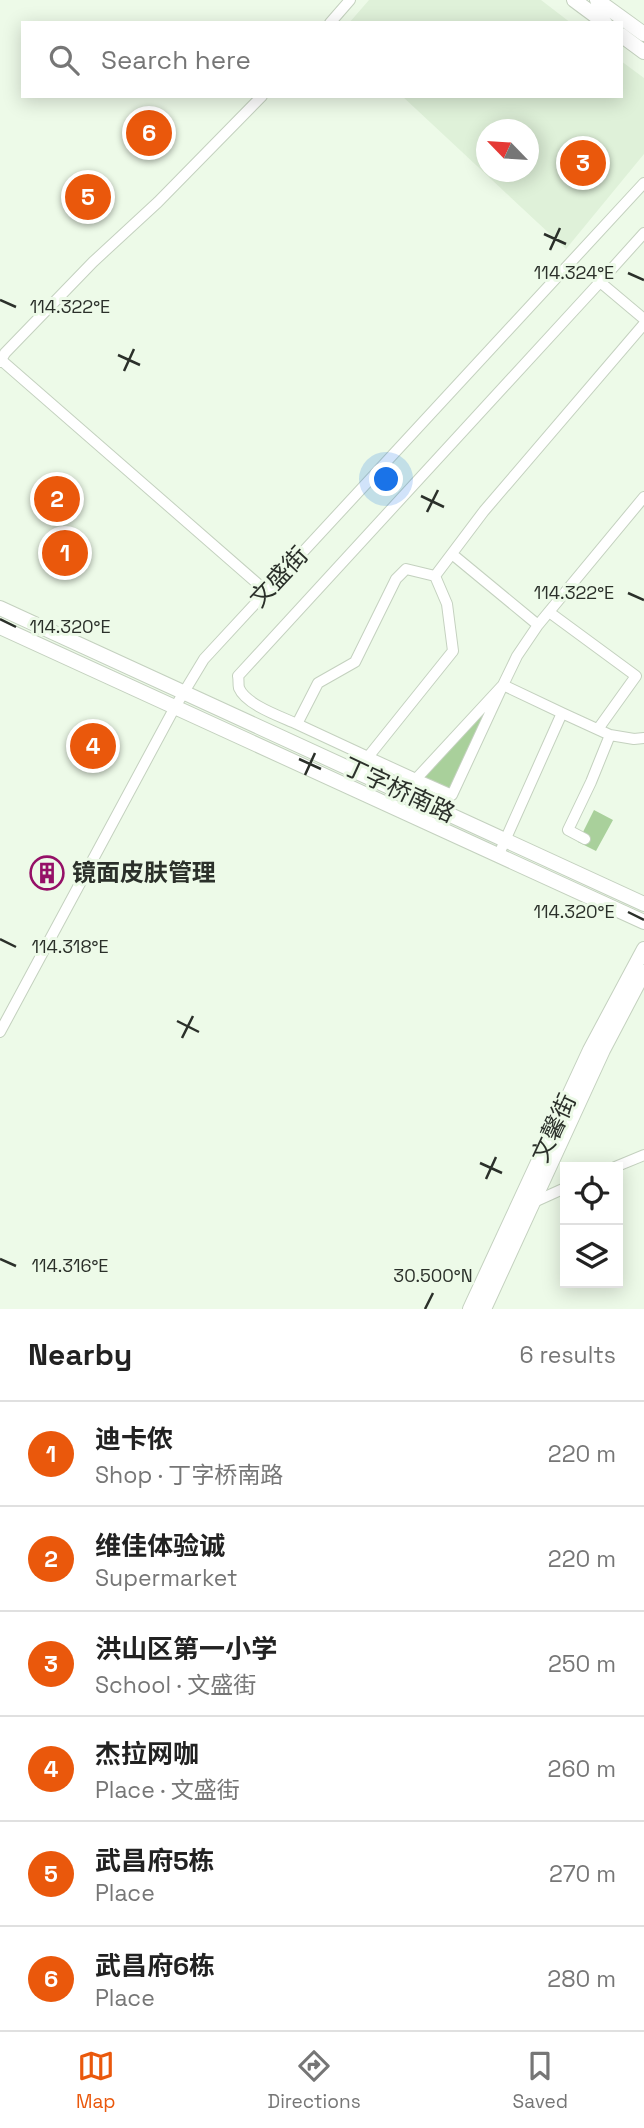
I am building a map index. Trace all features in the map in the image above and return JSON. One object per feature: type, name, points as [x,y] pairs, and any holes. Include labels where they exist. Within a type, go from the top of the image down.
[{"type":"main road","points":[[574,0],[602,21]]},
{"type":"main road","points":[[597,0],[644,34]]},
{"type":"main road","points":[[623,36],[644,52]]},
{"type":"main road","name":"丁字桥南路","points":[[0,608],[644,904]]},
{"type":"main road","name":"丁字桥南路","points":[[0,627],[644,922]]},
{"type":"main road","name":"文馨街","points":[[470,1309],[590,1049],[644,949]]},
{"type":"main road","name":"文馨街","points":[[484,1309],[603,1050],[644,972]]},
{"type":"street","points":[[332,21],[350,0]]},
{"type":"street","points":[[260,98],[158,202],[93,262],[1,360],[266,592]]},
{"type":"street","name":"文盛街","points":[[0,1032],[175,707],[204,659],[644,183]]},
{"type":"street","points":[[644,233],[238,676],[240,688],[246,697],[257,705],[452,795],[517,656],[538,625],[644,497]]},
{"type":"street","points":[[600,282],[644,318]]},
{"type":"street","points":[[435,576],[484,511],[644,324]]},
{"type":"street","points":[[452,554],[538,625]]},
{"type":"street","points":[[297,724],[318,683],[355,662],[396,579],[406,569],[435,576]]},
{"type":"street","points":[[368,757],[453,651],[447,604],[435,576]]},
{"type":"street","points":[[549,612],[640,672],[598,729]]},
{"type":"street","points":[[503,685],[610,735],[644,738]]},
{"type":"street","points":[[416,779],[503,685]]},
{"type":"street","points":[[499,855],[562,713]]},
{"type":"street","points":[[585,839],[568,830],[610,735]]},
{"type":"street","points":[[623,1164],[644,1155]]},
{"type":"street","points":[[534,1202],[560,1190]]},
{"type":"shaded area","points":[[369,0],[541,0],[568,21],[351,21]]},
{"type":"shaded area","points":[[623,62],[644,78],[644,154],[566,249],[494,182],[539,182],[539,119],[476,119],[476,165],[404,98],[623,98]]},
{"type":"green space","points":[[488,706],[449,789],[424,777]]},
{"type":"green space","points":[[594,810],[613,820],[596,851],[578,842]]},
{"type":"place","name":"武昌府6栋","points":[[149,133]]},
{"type":"place","name":"洪山区第一小学","points":[[583,163]]},
{"type":"place","name":"武昌府5栋","points":[[88,197]]},
{"type":"place","name":"维佳体验诚","points":[[57,499]]},
{"type":"place","name":"迪卡侬","points":[[65,553]]},
{"type":"place","name":"杰拉网咖","points":[[93,746]]},
{"type":"place","name":"镜面皮肤管理","points":[[47,873]]}]
